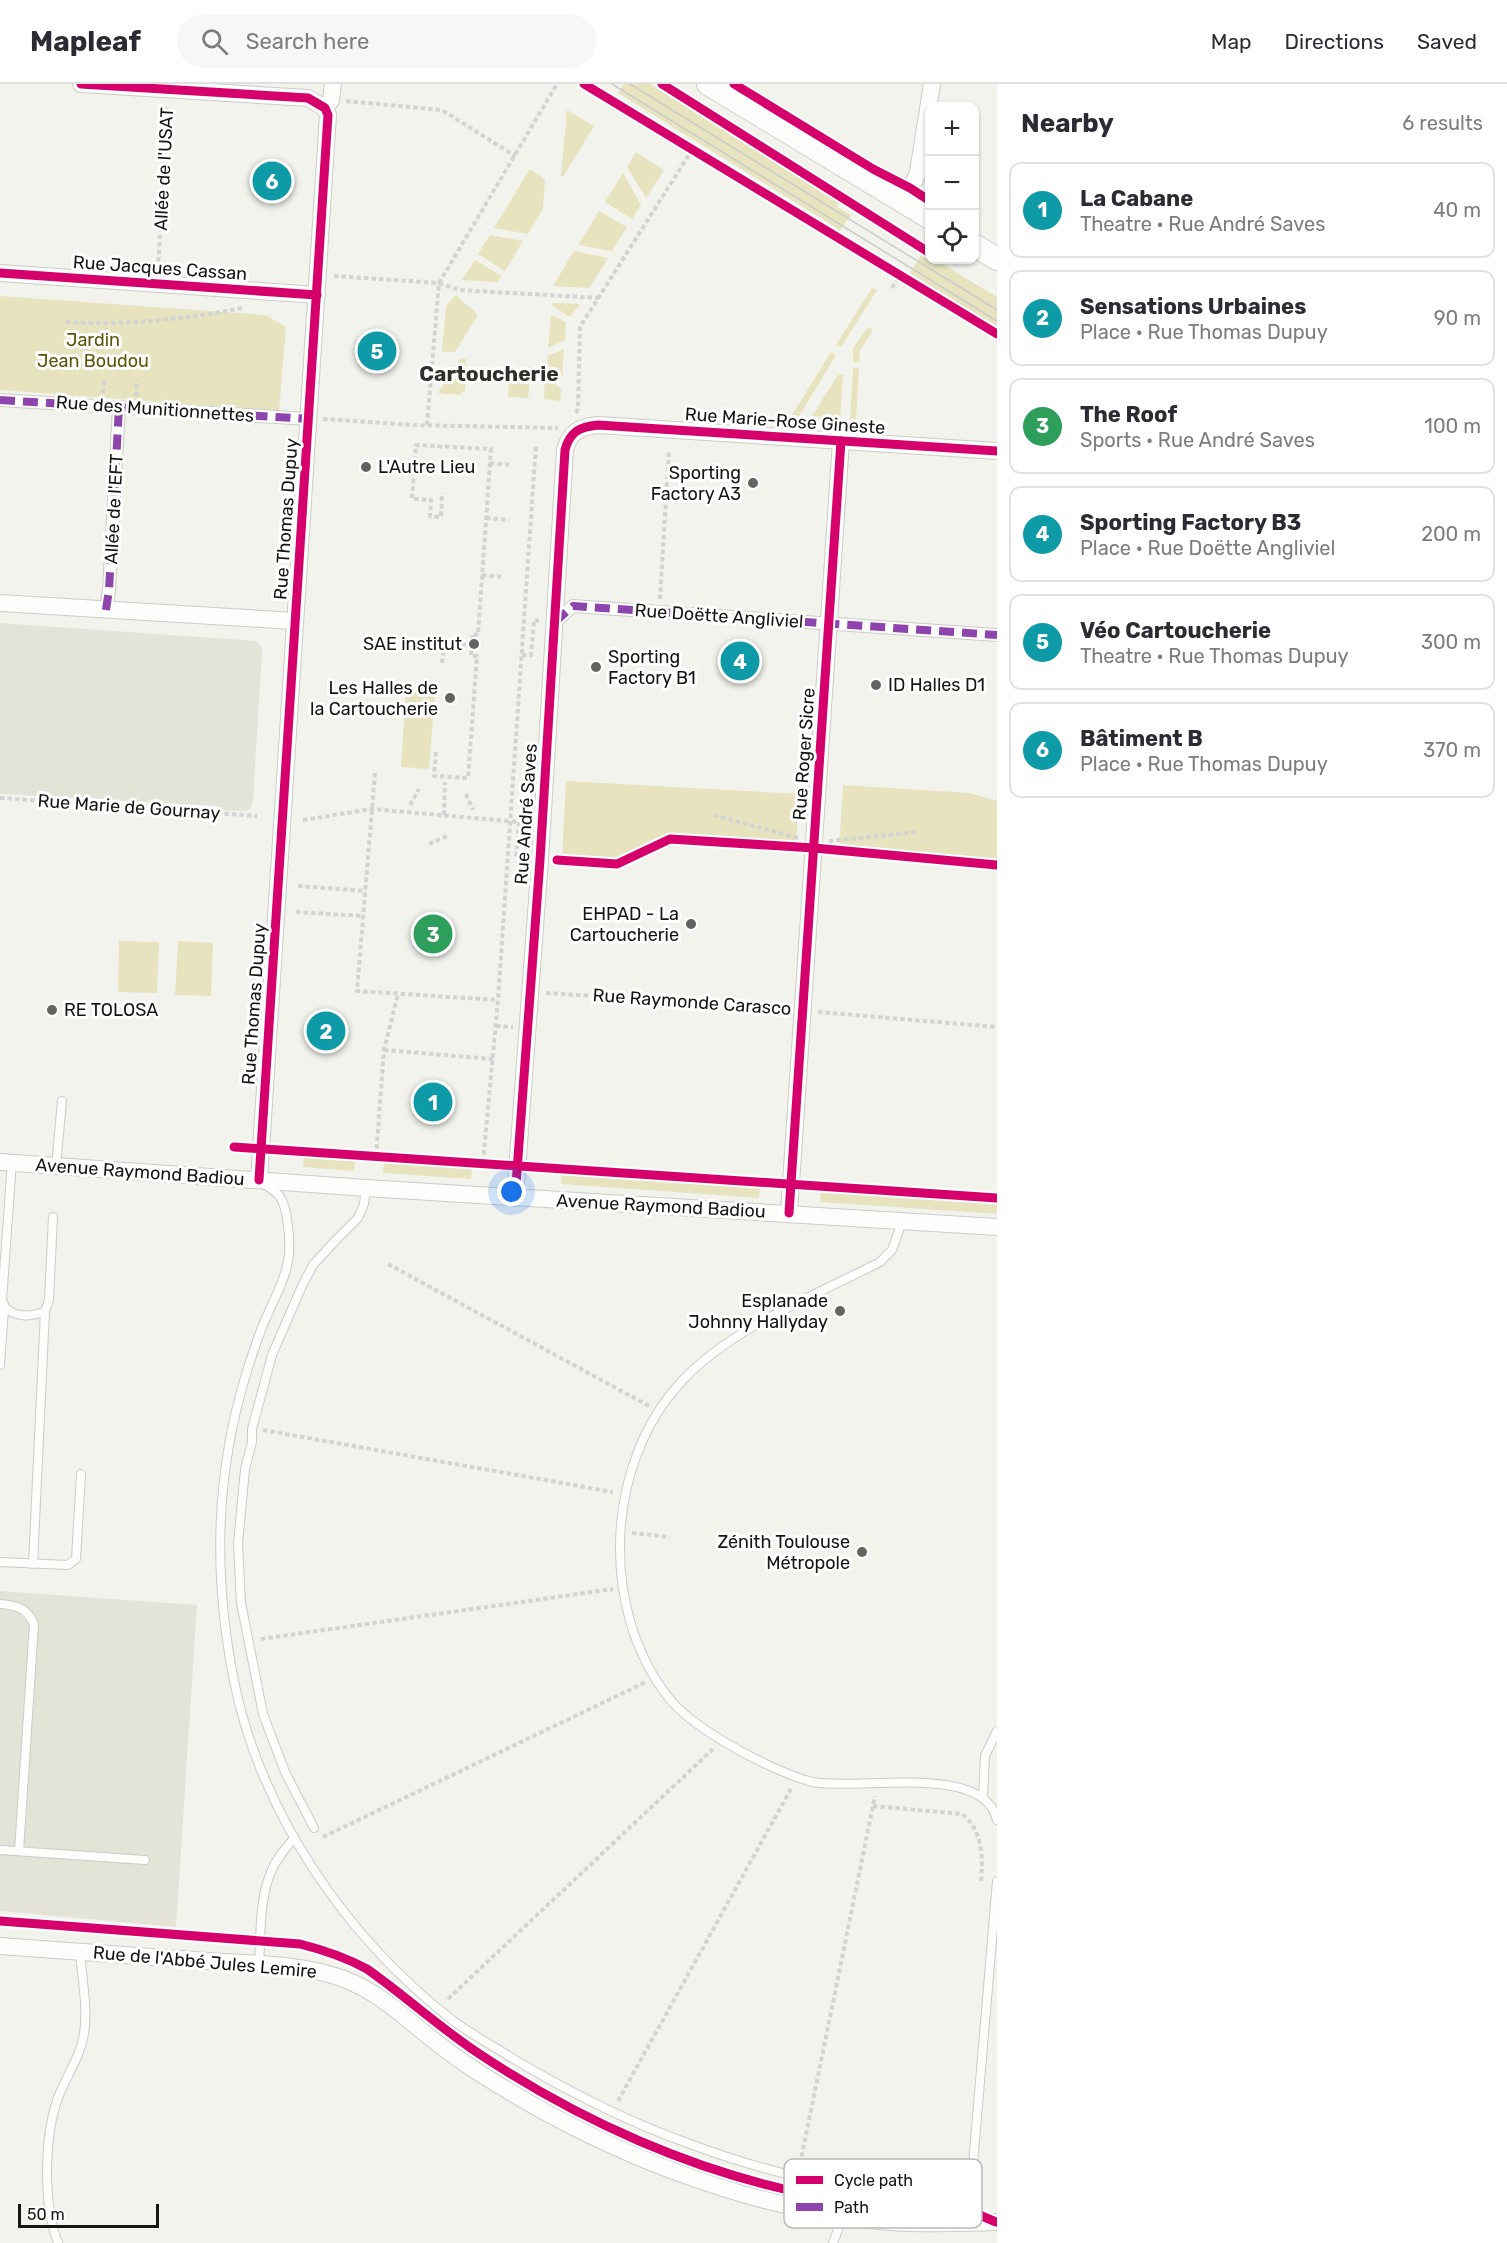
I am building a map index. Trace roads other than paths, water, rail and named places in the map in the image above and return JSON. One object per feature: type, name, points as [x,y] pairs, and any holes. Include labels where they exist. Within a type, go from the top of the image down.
[{"type":"main road","points":[[708,84],[925,215]]},
{"type":"main road","points":[[979,248],[997,260]]},
{"type":"street","points":[[81,84],[308,98],[330,97]]},
{"type":"street","points":[[902,201],[918,172],[932,84]]},
{"type":"street","name":"Rue Thomas Dupuy","points":[[259,1180],[330,97]]},
{"type":"street","name":"Rue Jacques Cassan","points":[[0,273],[317,295]]},
{"type":"street","name":"Rue des Munitionnettes","points":[[0,400],[309,419]]},
{"type":"street","name":"Allée de l'EFT","points":[[106,610],[119,407]]},
{"type":"street","name":"Rue Marie-Rose Gineste","points":[[571,426],[598,425],[997,451]]},
{"type":"street","name":"Rue André Saves","points":[[515,1198],[531,992],[565,450],[571,426]]},
{"type":"street","name":"Rue Roger Sicre","points":[[789,1213],[841,441]]},
{"type":"street","points":[[0,603],[295,621]]},
{"type":"street","name":"Rue Doëtte Angliviel","points":[[555,622],[573,606],[997,635]]},
{"type":"street","name":"Avenue Raymond Badiou","points":[[3,1162],[57,1157],[259,1180],[366,1188],[997,1227]]},
{"type":"street","name":"Rue de l'Abbé Jules Lemire","points":[[0,1946],[259,1964],[323,1971],[366,1988],[464,2063],[495,2083],[608,2144],[725,2189],[784,2205]]},
{"type":"street","name":"Rue de l'Abbé Jules Lemire","points":[[982,2223],[997,2222]]},
{"type":"lane","points":[[57,1157],[62,1101]]},
{"type":"lane","points":[[0,1365],[4,1309],[2,1300],[3,1162]]},
{"type":"lane","points":[[259,1180],[281,1197],[290,1239],[289,1255],[287,1270],[255,1347],[234,1416],[220,1509],[219,1559],[223,1612],[235,1685],[255,1752],[279,1810],[294,1838],[358,1929],[381,1954],[439,2008],[480,2039],[612,2113],[657,2133],[720,2156],[784,2173]]},
{"type":"lane","points":[[314,1828],[289,1781],[273,1742],[256,1686],[241,1604],[238,1545],[245,1469],[252,1442],[252,1429],[272,1355],[313,1265],[358,1218],[364,1204],[366,1188]]},
{"type":"lane","points":[[33,1564],[45,1311],[49,1299],[53,1217]]},
{"type":"lane","points":[[902,1222],[892,1250],[880,1262],[747,1330],[683,1380],[659,1411],[640,1444],[625,1494],[622,1532],[623,1587],[636,1642],[655,1678],[679,1709],[722,1741],[798,1777],[826,1784],[913,1782],[960,1788],[982,1798],[991,1806],[997,1820]]},
{"type":"lane","points":[[4,1309],[12,1314],[36,1315],[45,1311]]},
{"type":"lane","points":[[0,1562],[68,1564],[76,1559],[81,1474]]},
{"type":"lane","points":[[0,1604],[13,1604],[22,1608],[34,1624],[19,1851]]},
{"type":"lane","points":[[982,1798],[985,1756],[997,1731]]},
{"type":"lane","points":[[259,1964],[263,1901],[270,1874],[279,1857],[294,1838]]},
{"type":"lane","points":[[0,1850],[145,1860]]},
{"type":"lane","points":[[973,2159],[997,1881]]},
{"type":"lane","points":[[58,2243],[53,2231],[46,2160],[48,2137],[58,2096],[79,2054],[84,2035],[85,2006],[80,1952]]},
{"type":"lane","points":[[833,2243],[839,2228]]},
{"type":"tram line","points":[[612,84],[997,321]]},
{"type":"tram line","points":[[630,84],[997,310]]},
{"type":"place","name":"Bâtiment B","points":[[272,181]]},
{"type":"place","name":"Véo Cartoucherie","points":[[377,351]]},
{"type":"place","name":"L'Autre Lieu","points":[[366,467]]},
{"type":"place","name":"Sporting Factory A3","points":[[753,483]]},
{"type":"place","name":"SAE institut","points":[[474,644]]},
{"type":"place","name":"Sporting Factory B3","points":[[740,661]]},
{"type":"place","name":"Sporting Factory B1","points":[[596,667]]},
{"type":"place","name":"ID Halles D1","points":[[876,685]]},
{"type":"place","name":"Les Halles de la Cartoucherie","points":[[450,698]]},
{"type":"place","name":"EHPAD - La Cartoucherie","points":[[691,924]]},
{"type":"place","name":"The Roof","points":[[433,934]]},
{"type":"place","name":"RE TOLOSA","points":[[52,1010]]},
{"type":"place","name":"Sensations Urbaines","points":[[326,1031]]},
{"type":"place","name":"La Cabane","points":[[433,1102]]},
{"type":"place","name":"Esplanade Johnny Hallyday","points":[[840,1311]]},
{"type":"place","name":"Zénith Toulouse Métropole","points":[[862,1552]]},
{"type":"district","name":"Cartoucherie","points":[[489,374]]},
{"type":"park label","name":"Jardin Jean Boudou","points":[[93,350]]}]
